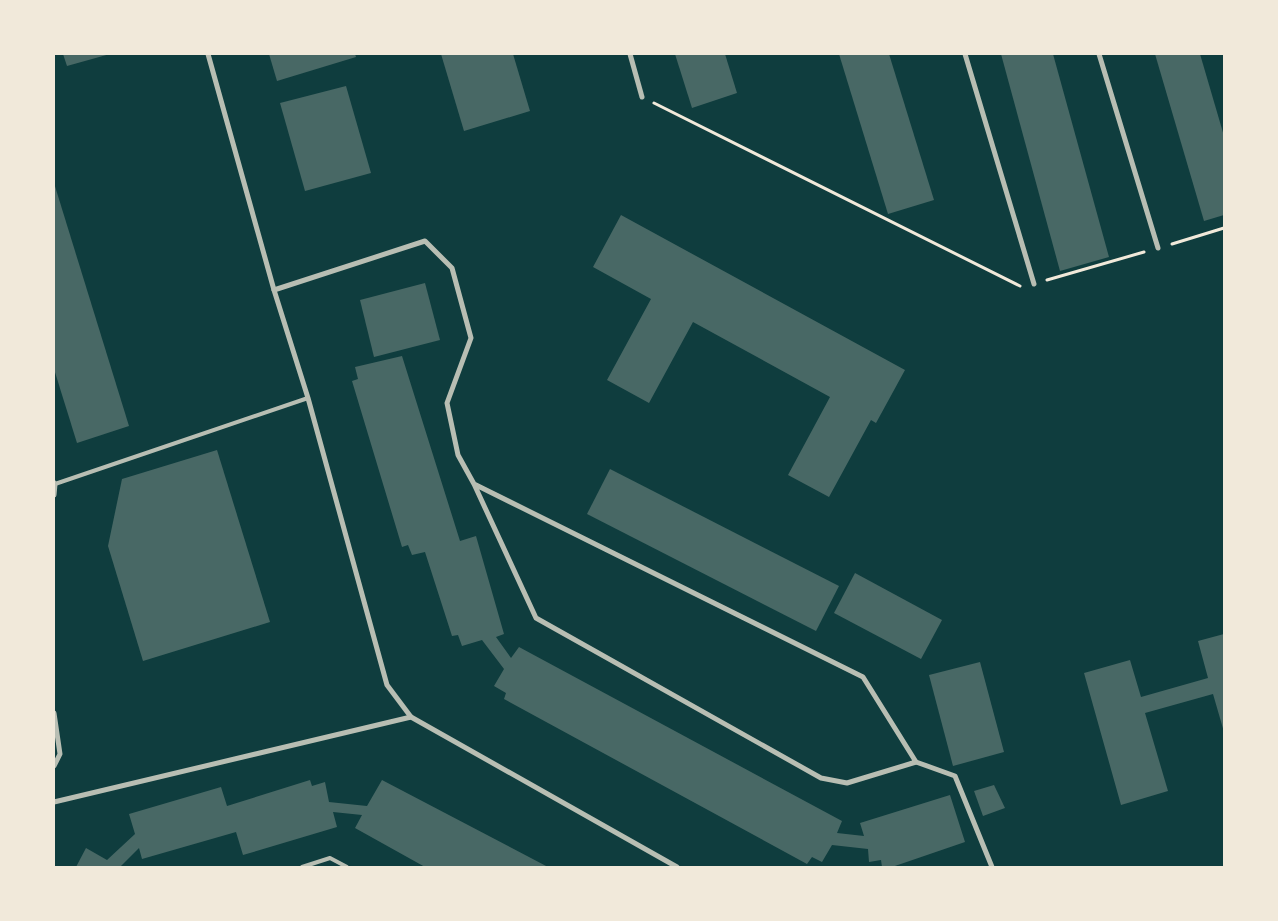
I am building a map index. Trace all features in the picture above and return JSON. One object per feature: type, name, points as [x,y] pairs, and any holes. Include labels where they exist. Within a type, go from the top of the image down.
[{"type":"street","points":[[208,54],[274,290],[308,398],[387,685],[411,717],[677,867]]},
{"type":"street","points":[[630,54],[642,96]]},
{"type":"street","points":[[965,54],[1034,284]]},
{"type":"street","points":[[1099,54],[1158,248]]},
{"type":"street","points":[[274,290],[425,241],[452,268],[471,338],[447,403],[458,455],[474,484],[536,618],[821,778],[847,782],[916,762],[955,776],[992,867]]},
{"type":"street","points":[[54,483],[54,495]]},
{"type":"street","points":[[474,484],[863,677],[916,762]]},
{"type":"street","points":[[54,713],[60,754],[54,766]]},
{"type":"street","points":[[54,802],[411,717]]},
{"type":"lane","points":[[54,483],[308,398]]},
{"type":"lane","points":[[302,867],[330,858],[347,867]]},
{"type":"path","points":[[642,96],[1021,287],[1224,228]]},
{"type":"building","points":[[63,54],[110,54],[67,66]]},
{"type":"building","points":[[269,54],[355,54],[356,57],[277,81]]},
{"type":"building","points":[[441,54],[513,54],[530,111],[464,131]]},
{"type":"building","points":[[675,54],[725,54],[737,93],[692,108]]},
{"type":"building","points":[[839,54],[889,54],[934,200],[888,214]]},
{"type":"building","points":[[1001,54],[1053,54],[1109,257],[1060,271]]},
{"type":"building","points":[[1155,54],[1200,54],[1224,136],[1224,215],[1204,221]]},
{"type":"building","points":[[346,86],[371,173],[305,191],[280,103]]},
{"type":"building","points":[[54,183],[129,426],[77,443],[54,369]]},
{"type":"building","points":[[621,215],[905,370],[876,423],[871,420],[829,497],[788,475],[830,397],[693,322],[649,403],[607,380],[651,299],[593,267]]},
{"type":"building","points":[[425,283],[440,340],[374,357],[360,300]]},
{"type":"building","points":[[402,356],[460,541],[476,536],[504,634],[496,637],[511,658],[519,647],[842,821],[837,833],[864,836],[860,823],[950,795],[965,842],[892,867],[882,867],[881,860],[869,862],[868,849],[832,845],[822,862],[812,857],[807,864],[504,699],[506,693],[494,686],[504,669],[482,640],[462,646],[458,635],[452,636],[425,552],[412,555],[408,545],[402,547],[352,381],[358,379],[355,367]]},
{"type":"building","points":[[217,450],[270,622],[143,661],[108,546],[122,479]]},
{"type":"building","points":[[610,469],[839,586],[816,631],[587,514]]},
{"type":"building","points":[[855,573],[942,620],[921,659],[834,613]]},
{"type":"building","points":[[1224,634],[1224,732],[1213,694],[1145,713],[1168,791],[1121,805],[1084,673],[1130,660],[1141,697],[1208,678],[1198,641]]},
{"type":"building","points":[[980,662],[1004,752],[953,766],[929,675]]},
{"type":"building","points":[[310,780],[312,786],[325,782],[329,802],[367,806],[382,780],[548,867],[425,867],[355,828],[362,815],[333,812],[337,827],[243,855],[236,832],[142,859],[139,848],[120,867],[76,867],[86,848],[107,860],[135,834],[129,814],[221,787],[227,806]]},
{"type":"building","points":[[994,785],[1005,808],[983,816],[974,791]]}]
